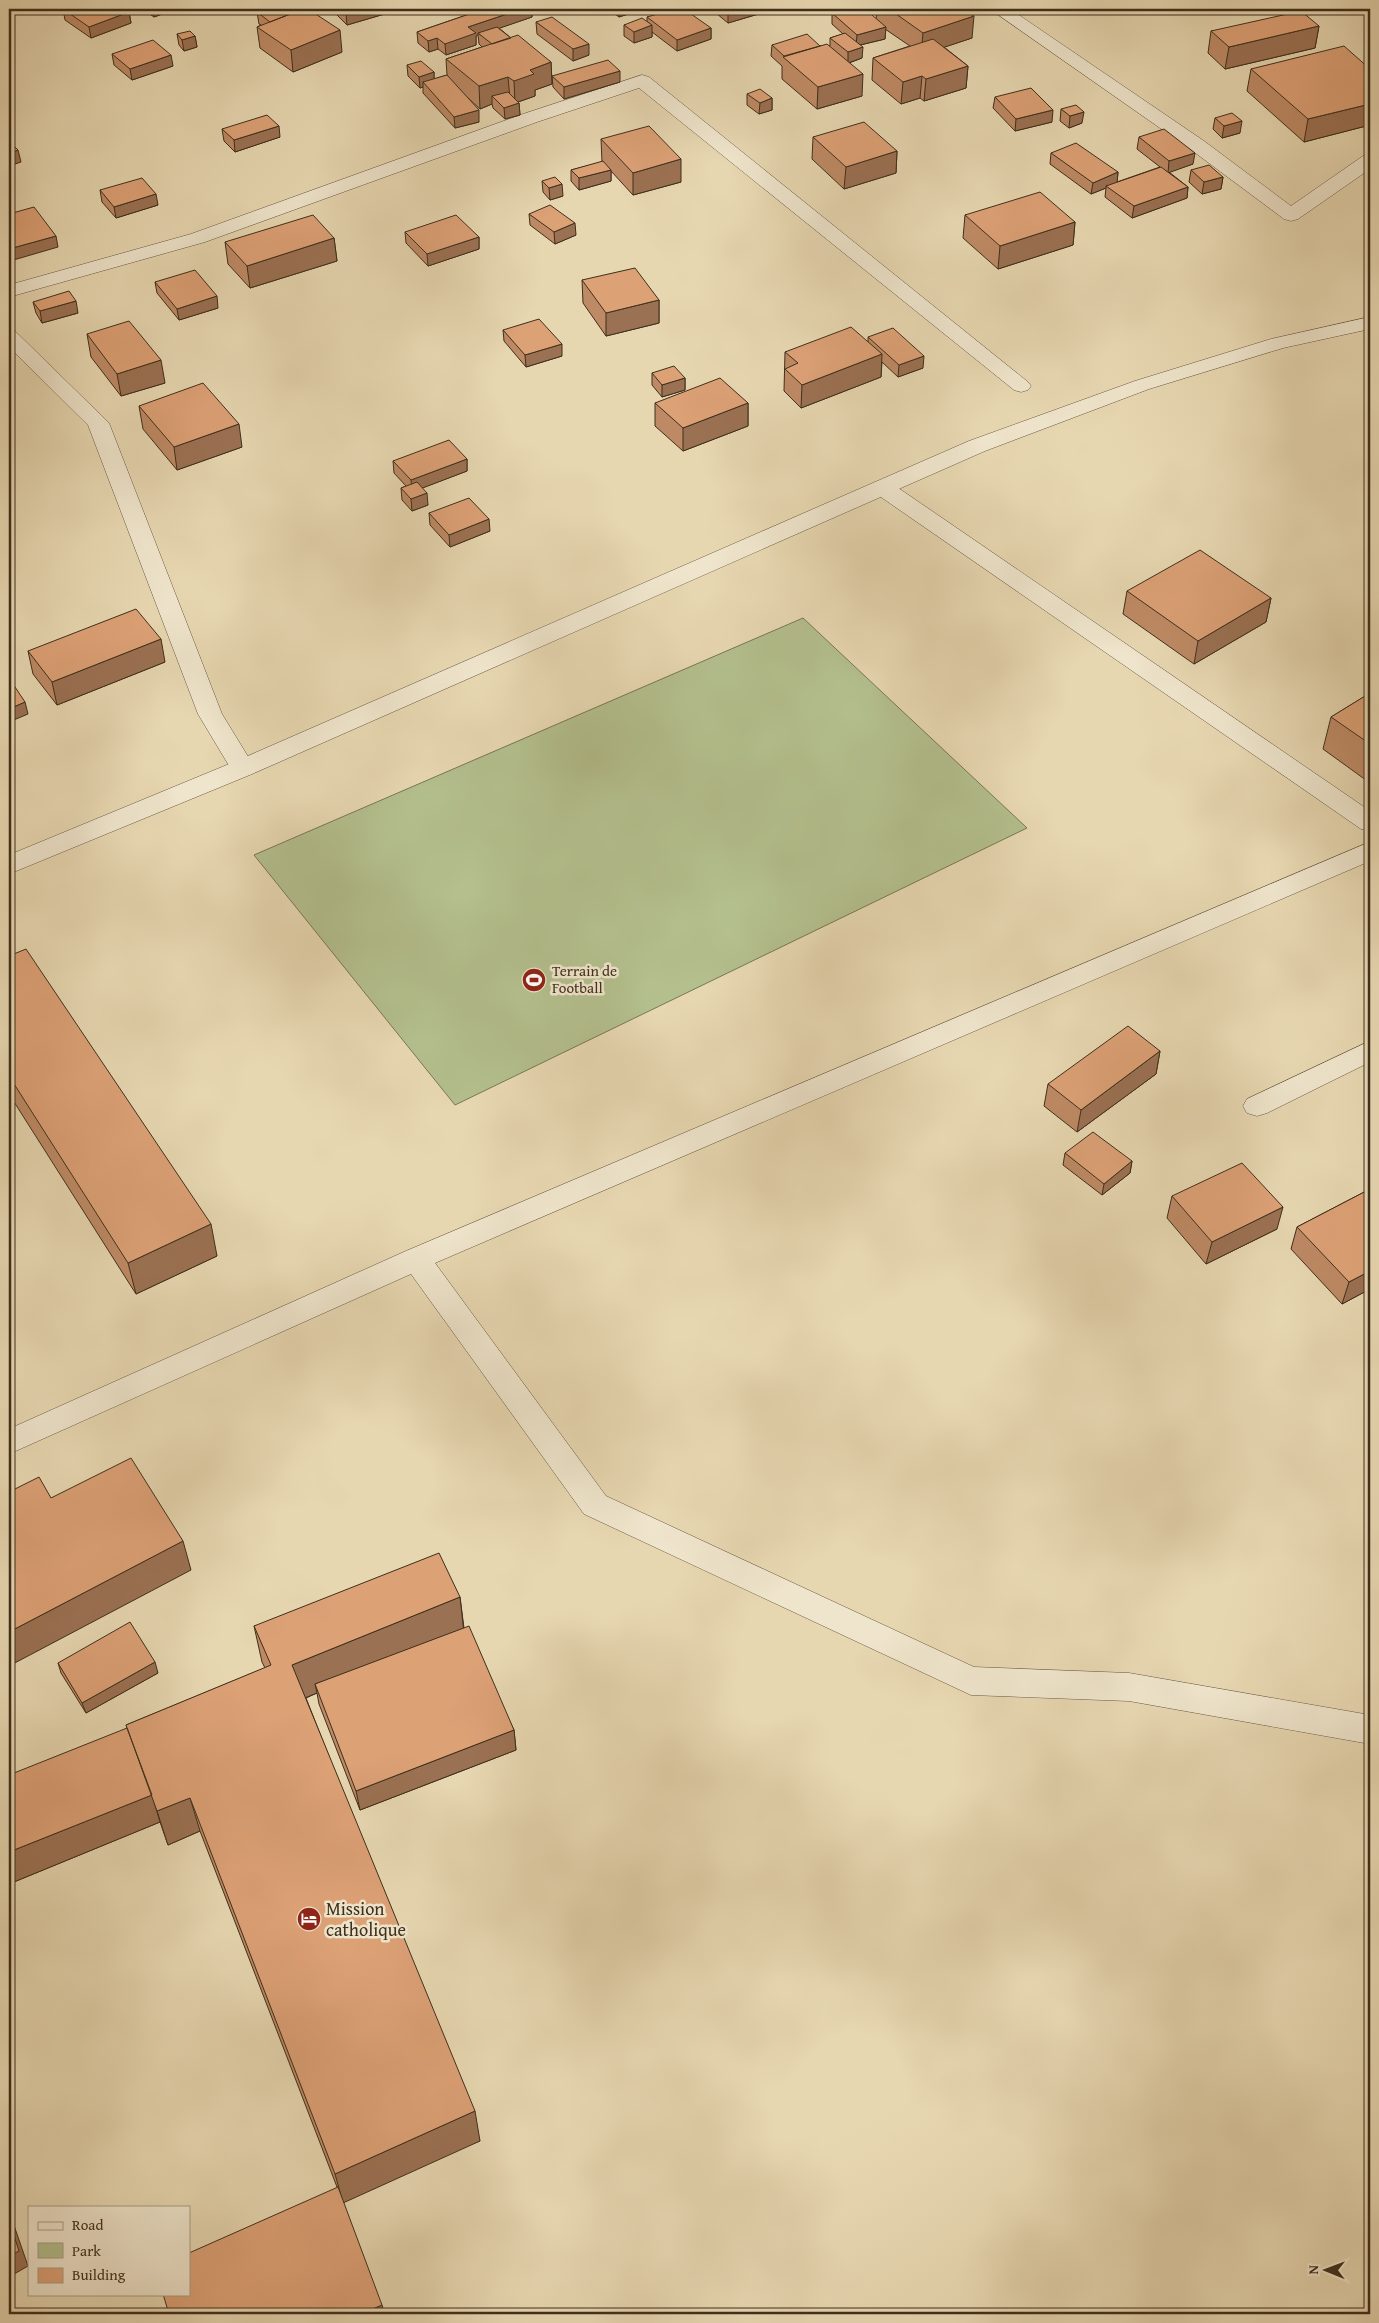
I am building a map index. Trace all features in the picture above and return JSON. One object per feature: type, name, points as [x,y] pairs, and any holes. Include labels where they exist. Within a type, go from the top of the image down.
[{"type":"street","points":[[999,9],[1197,145],[1291,215],[1370,160]]},
{"type":"street","points":[[9,291],[198,238],[530,118],[642,81],[1021,386]]},
{"type":"street","points":[[9,865],[243,768],[977,446],[1142,385],[1278,343],[1370,323]]},
{"type":"street","points":[[9,336],[98,423],[210,714],[243,768]]},
{"type":"street","points":[[883,488],[1370,823]]},
{"type":"street","points":[[9,1442],[416,1259],[1370,850]]},
{"type":"street","points":[[1257,1106],[1370,1051]]},
{"type":"street","points":[[416,1259],[595,1504],[971,1681],[1129,1687],[1370,1730]]},
{"type":"green space","name":"Terrain de Football","points":[[803,618],[1027,828],[455,1105],[254,855]]},
{"type":"building","points":[[63,9],[124,9],[129,12],[89,27]]},
{"type":"building","points":[[267,9],[303,9],[270,22],[257,12]]},
{"type":"building","points":[[303,9],[308,9],[340,30],[291,50],[257,27]]},
{"type":"building","points":[[341,9],[363,9],[346,14]]},
{"type":"building","points":[[484,9],[522,9],[468,27],[476,33],[445,44],[437,38],[428,41],[417,32]]},
{"type":"building","points":[[675,9],[684,9],[711,28],[677,40],[647,17]]},
{"type":"building","points":[[724,9],[738,9],[728,12]]},
{"type":"building","points":[[847,9],[865,9],[886,27],[857,35],[832,13]]},
{"type":"building","points":[[889,9],[964,9],[974,16],[923,33]]},
{"type":"building","points":[[1301,11],[1319,26],[1229,47],[1211,31]]},
{"type":"building","points":[[552,17],[589,44],[573,49],[536,22]]},
{"type":"building","points":[[642,18],[652,25],[634,32],[624,25]]},
{"type":"building","points":[[497,27],[511,38],[492,44],[478,33]]},
{"type":"building","points":[[190,31],[195,36],[182,40],[177,34]]},
{"type":"building","points":[[845,33],[863,47],[848,52],[830,38]]},
{"type":"building","points":[[807,34],[820,46],[784,56],[772,45]]},
{"type":"building","points":[[518,35],[551,62],[530,70],[534,74],[514,81],[508,77],[479,86],[446,59]]},
{"type":"building","points":[[933,39],[968,66],[926,79],[922,76],[903,82],[873,58]]},
{"type":"building","points":[[153,40],[171,55],[130,69],[112,54]]},
{"type":"building","points":[[827,44],[863,74],[818,87],[783,57]]},
{"type":"building","points":[[1344,46],[1370,69],[1370,104],[1308,119],[1251,69]]},
{"type":"building","points":[[608,60],[620,71],[564,87],[552,76]]},
{"type":"building","points":[[421,61],[434,72],[419,77],[407,65]]},
{"type":"building","points":[[447,75],[479,110],[454,117],[423,82]]},
{"type":"building","points":[[1031,88],[1053,110],[1016,119],[995,97]]},
{"type":"building","points":[[760,89],[772,98],[760,103],[747,94]]},
{"type":"building","points":[[508,92],[519,103],[504,108],[492,96]]},
{"type":"building","points":[[1076,105],[1084,112],[1070,116],[1061,109]]},
{"type":"building","points":[[1232,113],[1242,121],[1224,126],[1215,118]]},
{"type":"building","points":[[267,115],[279,126],[234,140],[222,129]]},
{"type":"building","points":[[864,122],[897,151],[846,167],[813,137]]},
{"type":"building","points":[[649,126],[681,159],[633,173],[601,139]]},
{"type":"building","points":[[1164,129],[1195,153],[1169,161],[1139,137]]},
{"type":"building","points":[[9,141],[18,150],[9,154]]},
{"type":"building","points":[[1076,143],[1118,172],[1093,183],[1051,153]]},
{"type":"building","points":[[603,161],[611,170],[579,178],[571,170]]},
{"type":"building","points":[[1209,165],[1223,177],[1204,182],[1191,170]]},
{"type":"building","points":[[1161,167],[1188,187],[1134,206],[1106,186]]},
{"type":"building","points":[[555,177],[562,184],[549,188],[542,181]]},
{"type":"building","points":[[142,178],[156,194],[114,207],[100,190]]},
{"type":"building","points":[[1040,192],[1075,222],[1000,246],[965,215]]},
{"type":"building","points":[[550,205],[575,223],[554,232],[529,214]]},
{"type":"building","points":[[34,207],[56,236],[9,249],[9,214]]},
{"type":"building","points":[[313,215],[334,238],[247,266],[225,242]]},
{"type":"building","points":[[456,215],[479,237],[427,254],[405,232]]},
{"type":"building","points":[[635,268],[659,300],[606,313],[582,280]]},
{"type":"building","points":[[195,270],[217,296],[177,309],[155,282]]},
{"type":"building","points":[[69,291],[76,301],[40,311],[33,302]]},
{"type":"building","points":[[539,319],[562,344],[525,355],[503,330]]},
{"type":"building","points":[[129,321],[161,360],[117,374],[87,334]]},
{"type":"building","points":[[851,327],[882,354],[802,385],[785,369],[798,363],[785,352]]},
{"type":"building","points":[[893,328],[924,356],[899,365],[868,337]]},
{"type":"building","points":[[674,366],[685,378],[662,385],[652,373]]},
{"type":"building","points":[[720,378],[748,403],[683,428],[655,403]]},
{"type":"building","points":[[203,383],[239,424],[174,447],[139,406]]},
{"type":"building","points":[[449,440],[467,459],[411,480],[393,461]]},
{"type":"building","points":[[417,482],[427,493],[411,499],[401,488]]},
{"type":"building","points":[[469,498],[489,519],[449,535],[429,513]]},
{"type":"building","points":[[1200,550],[1271,598],[1198,641],[1127,591]]},
{"type":"building","points":[[136,609],[161,639],[52,682],[28,651]]},
{"type":"building","points":[[9,678],[25,702],[9,709]]},
{"type":"building","points":[[1370,693],[1370,744],[1331,717]]},
{"type":"building","points":[[26,949],[211,1224],[128,1263],[9,1076],[9,956]]},
{"type":"building","points":[[1128,1026],[1160,1051],[1081,1110],[1048,1084]]},
{"type":"building","points":[[1093,1132],[1132,1161],[1104,1184],[1065,1153]]},
{"type":"building","points":[[1242,1163],[1283,1207],[1212,1242],[1172,1196]]},
{"type":"building","points":[[1370,1189],[1370,1271],[1349,1282],[1297,1227]]},
{"type":"building","points":[[131,1458],[183,1541],[9,1632],[9,1492],[39,1477],[51,1498]]},
{"type":"building","points":[[439,1553],[460,1597],[292,1665],[475,2111],[335,2174],[190,1798],[157,1811],[126,1725],[271,1665],[254,1626]]},
{"type":"building","points":[[130,1622],[155,1662],[82,1703],[58,1663]]},
{"type":"building","points":[[469,1626],[514,1730],[356,1791],[315,1684]]},
{"type":"building","points":[[127,1728],[152,1795],[9,1852],[9,1775]]},
{"type":"building","points":[[338,2187],[382,2305],[361,2314],[169,2314],[164,2296],[190,2296],[190,2253]]},
{"type":"building","points":[[9,2220],[19,2251],[9,2256]]},
{"type":"place","name":"Terrain de Football","points":[[534,980]]},
{"type":"place","name":"Mission catholique","points":[[309,1919]]}]
